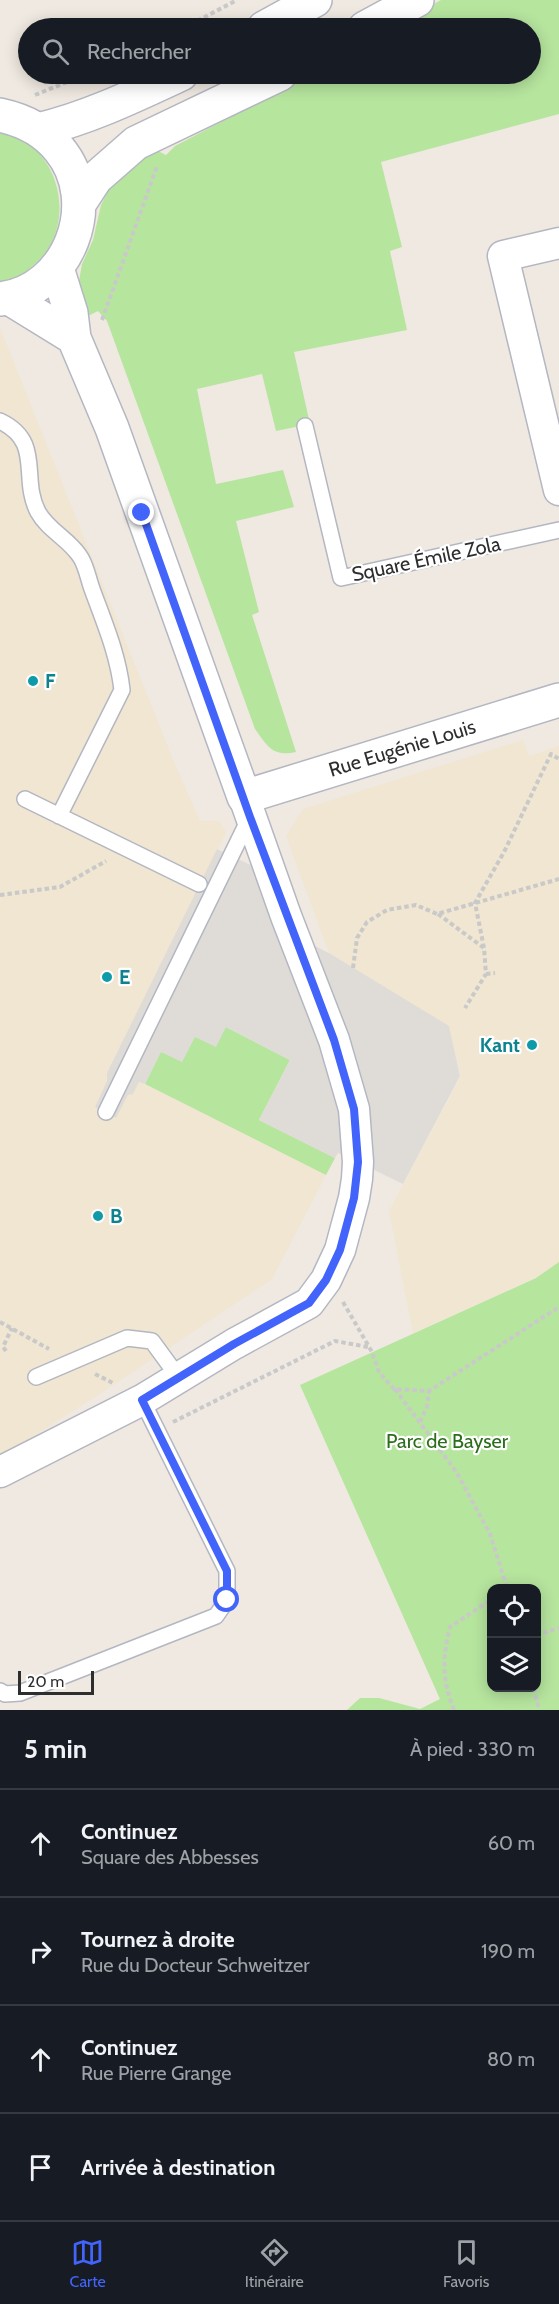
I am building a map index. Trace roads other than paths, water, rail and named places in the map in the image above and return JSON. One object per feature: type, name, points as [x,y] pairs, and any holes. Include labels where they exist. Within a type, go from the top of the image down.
[{"type":"street","points":[[282,18],[315,0]]},
{"type":"street","points":[[384,18],[417,0]]},
{"type":"street","points":[[38,130],[109,107],[159,84]]},
{"type":"street","points":[[79,204],[96,178],[136,143],[259,84]]},
{"type":"street","points":[[5,298],[35,287],[57,268],[70,249],[78,227],[79,204],[74,175],[60,149],[38,130],[18,119],[13,107]]},
{"type":"street","points":[[559,243],[503,256],[559,490]]},
{"type":"street","points":[[0,1472],[142,1400],[309,1303],[326,1280],[340,1250],[354,1198],[358,1162],[354,1109],[334,1040],[247,807],[112,428],[74,338],[71,313],[57,268]]},
{"type":"street","points":[[5,298],[74,338]]},
{"type":"street","name":"Rue Eugénie Louis","points":[[247,807],[559,700]]},
{"type":"lane","points":[[0,421],[15,429],[30,458],[30,490],[47,526],[67,541],[81,556],[120,666],[122,690],[59,816]]},
{"type":"lane","name":"Square Émile Zola","points":[[305,426],[341,578],[559,530]]},
{"type":"lane","points":[[25,799],[199,884]]},
{"type":"lane","points":[[106,1112],[247,807]]},
{"type":"lane","points":[[36,1377],[127,1338],[152,1341],[179,1378]]},
{"type":"lane","points":[[2,1696],[20,1693],[216,1616],[227,1600],[227,1571],[142,1400]]},
{"type":"place","name":"F","points":[[33,681]]},
{"type":"place","name":"E","points":[[107,977]]},
{"type":"place","name":"Kant","points":[[532,1045]]},
{"type":"place","name":"B","points":[[98,1216]]},
{"type":"park label","name":"Parc de Bayser","points":[[447,1441]]}]
